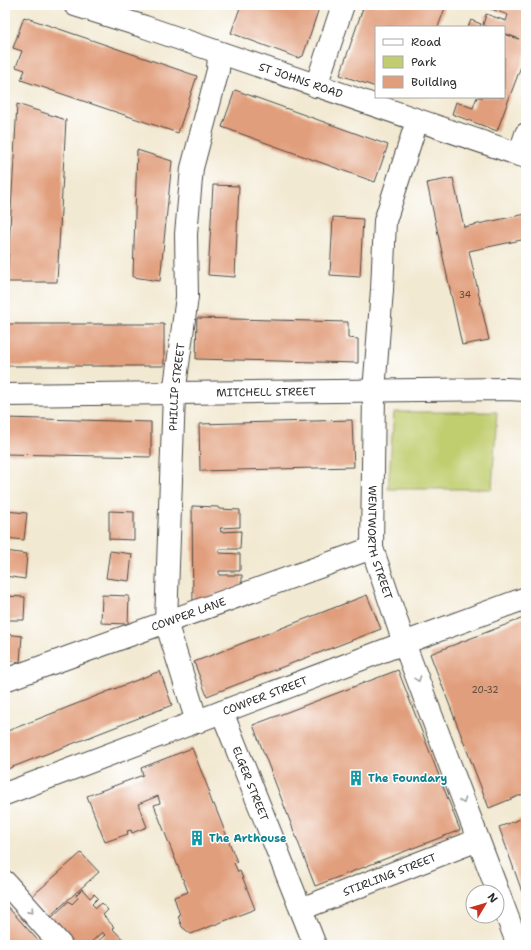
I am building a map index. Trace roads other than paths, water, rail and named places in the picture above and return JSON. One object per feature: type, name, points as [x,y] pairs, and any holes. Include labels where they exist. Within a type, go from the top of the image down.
[{"type":"street","name":"ST JOHNS ROAD","points":[[75,5],[122,12],[219,53],[523,156]]},
{"type":"street","points":[[316,86],[343,5]]},
{"type":"street","name":"PHILLIP STREET","points":[[197,722],[166,622],[174,394],[186,297],[186,234],[192,168],[218,70],[219,53]]},
{"type":"street","name":"WENTWORTH STREET","points":[[417,121],[385,221],[382,290],[374,391],[372,548],[404,643],[518,945]]},
{"type":"street","points":[[523,156],[526,134]]},
{"type":"street","name":"MITCHELL STREET","points":[[5,395],[526,390]]},
{"type":"street","name":"COWPER LANE","points":[[5,680],[372,548]]},
{"type":"street","name":"COWPER STREET","points":[[5,794],[526,598]]},
{"type":"street","name":"ELGER STREET","points":[[222,712],[315,945]]},
{"type":"street","name":"STIRLING STREET","points":[[301,909],[478,840]]},
{"type":"street","points":[[5,882],[61,945]]},
{"type":"place","name":"The Foundary","points":[[356,778]]},
{"type":"place","name":"The Arthouse","points":[[197,838]]}]
